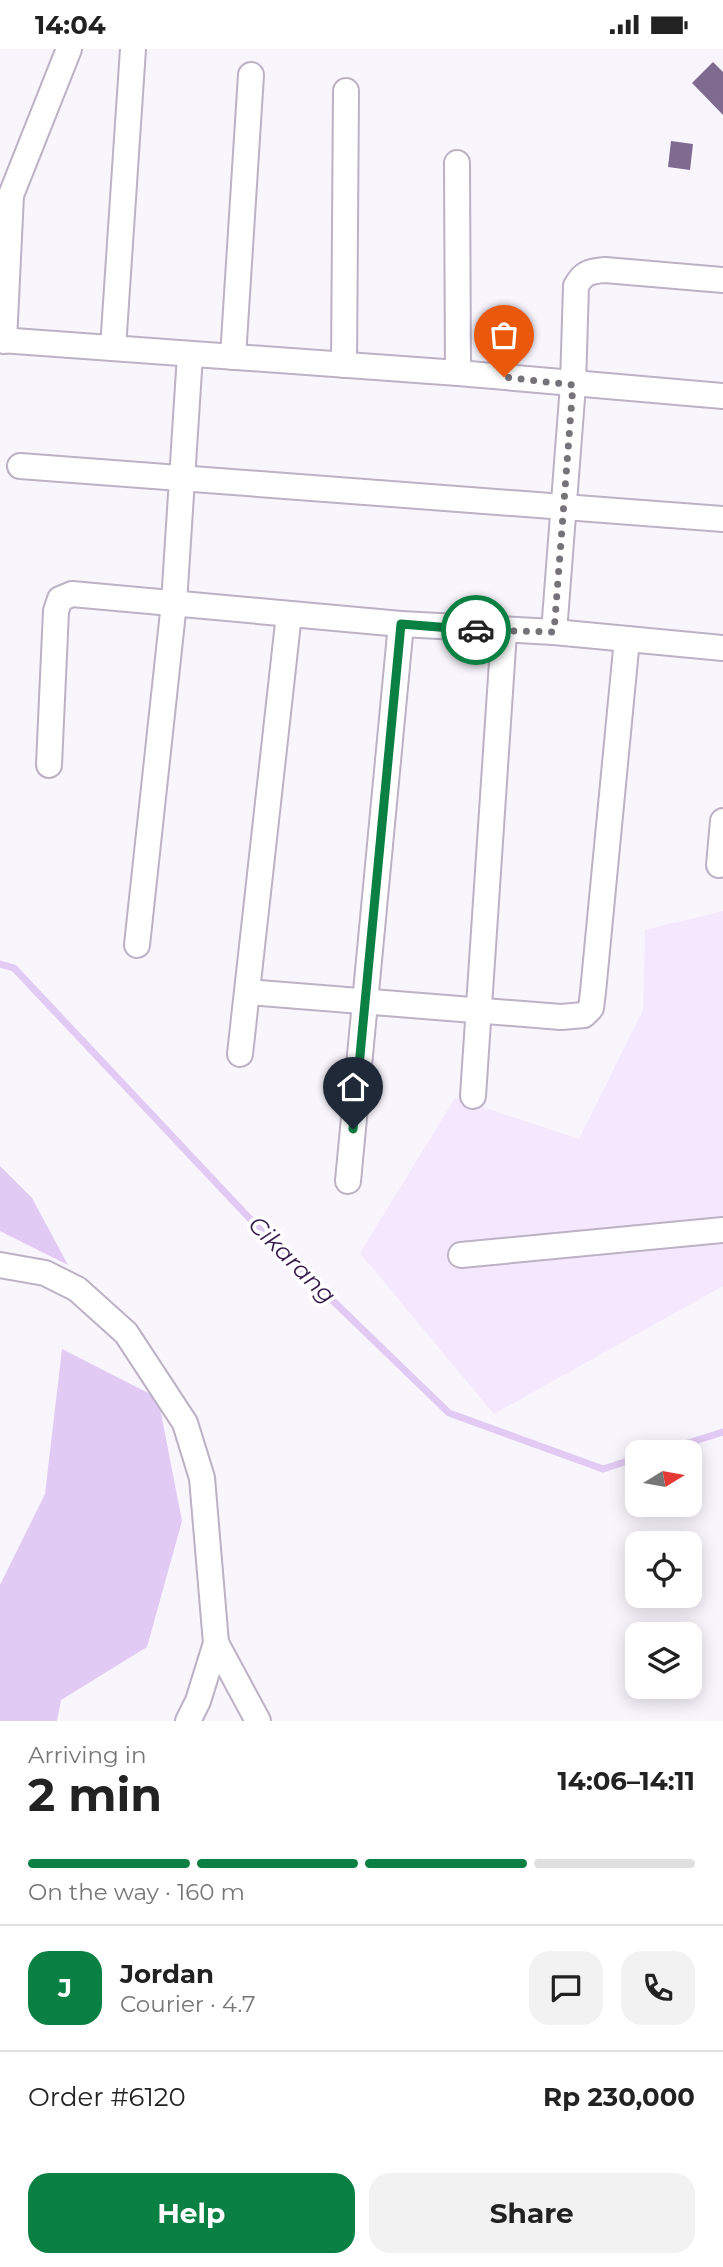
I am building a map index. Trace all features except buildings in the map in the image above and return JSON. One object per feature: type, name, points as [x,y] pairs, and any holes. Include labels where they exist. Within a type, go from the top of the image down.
[{"type":"street","points":[[69,49],[5,204],[2,341],[458,373],[723,396]]},
{"type":"street","points":[[113,348],[133,49]]},
{"type":"street","points":[[233,357],[251,75]]},
{"type":"street","points":[[345,365],[346,91]]},
{"type":"street","points":[[457,163],[458,373]]},
{"type":"street","points":[[554,632],[573,385],[576,286],[582,276],[591,271],[605,270],[723,280]]},
{"type":"street","points":[[137,945],[174,603],[190,355]]},
{"type":"street","points":[[20,466],[723,519]]},
{"type":"street","points":[[49,765],[56,611],[60,599],[72,594],[401,624],[505,632],[554,632],[723,648]]},
{"type":"street","points":[[240,1054],[289,614]]},
{"type":"street","points":[[348,1181],[401,624]]},
{"type":"street","points":[[473,1095],[505,632]]},
{"type":"street","points":[[248,992],[573,1017],[584,1015],[591,1008],[626,639]]},
{"type":"street","points":[[719,865],[723,821]]},
{"type":"street","points":[[461,1255],[723,1230]]},
{"type":"street","points":[[0,1265],[44,1273],[77,1289],[126,1333],[185,1423],[202,1478],[216,1643],[198,1701],[188,1721]]},
{"type":"street","points":[[216,1643],[258,1721]]},
{"type":"shaded area","points":[[723,911],[723,1286],[494,1414],[360,1253],[455,1098],[579,1139],[643,1010],[645,930]]},
{"type":"shaded area","points":[[0,1166],[32,1198],[68,1265],[0,1231]]},
{"type":"shaded area","points":[[62,1349],[158,1398],[182,1521],[147,1647],[61,1700],[57,1721],[0,1721],[0,1585],[45,1494]]},
{"type":"waterway","name":"Cikarang","points":[[0,964],[14,968],[268,1238],[449,1413],[603,1469],[625,1462]]},
{"type":"waterway","name":"Cikarang","points":[[697,1440],[723,1432]]},
{"type":"way so far","points":[[476,630],[554,632],[573,385],[504,377]]},
{"type":"route","points":[[353,1129],[401,624],[476,630]]}]
